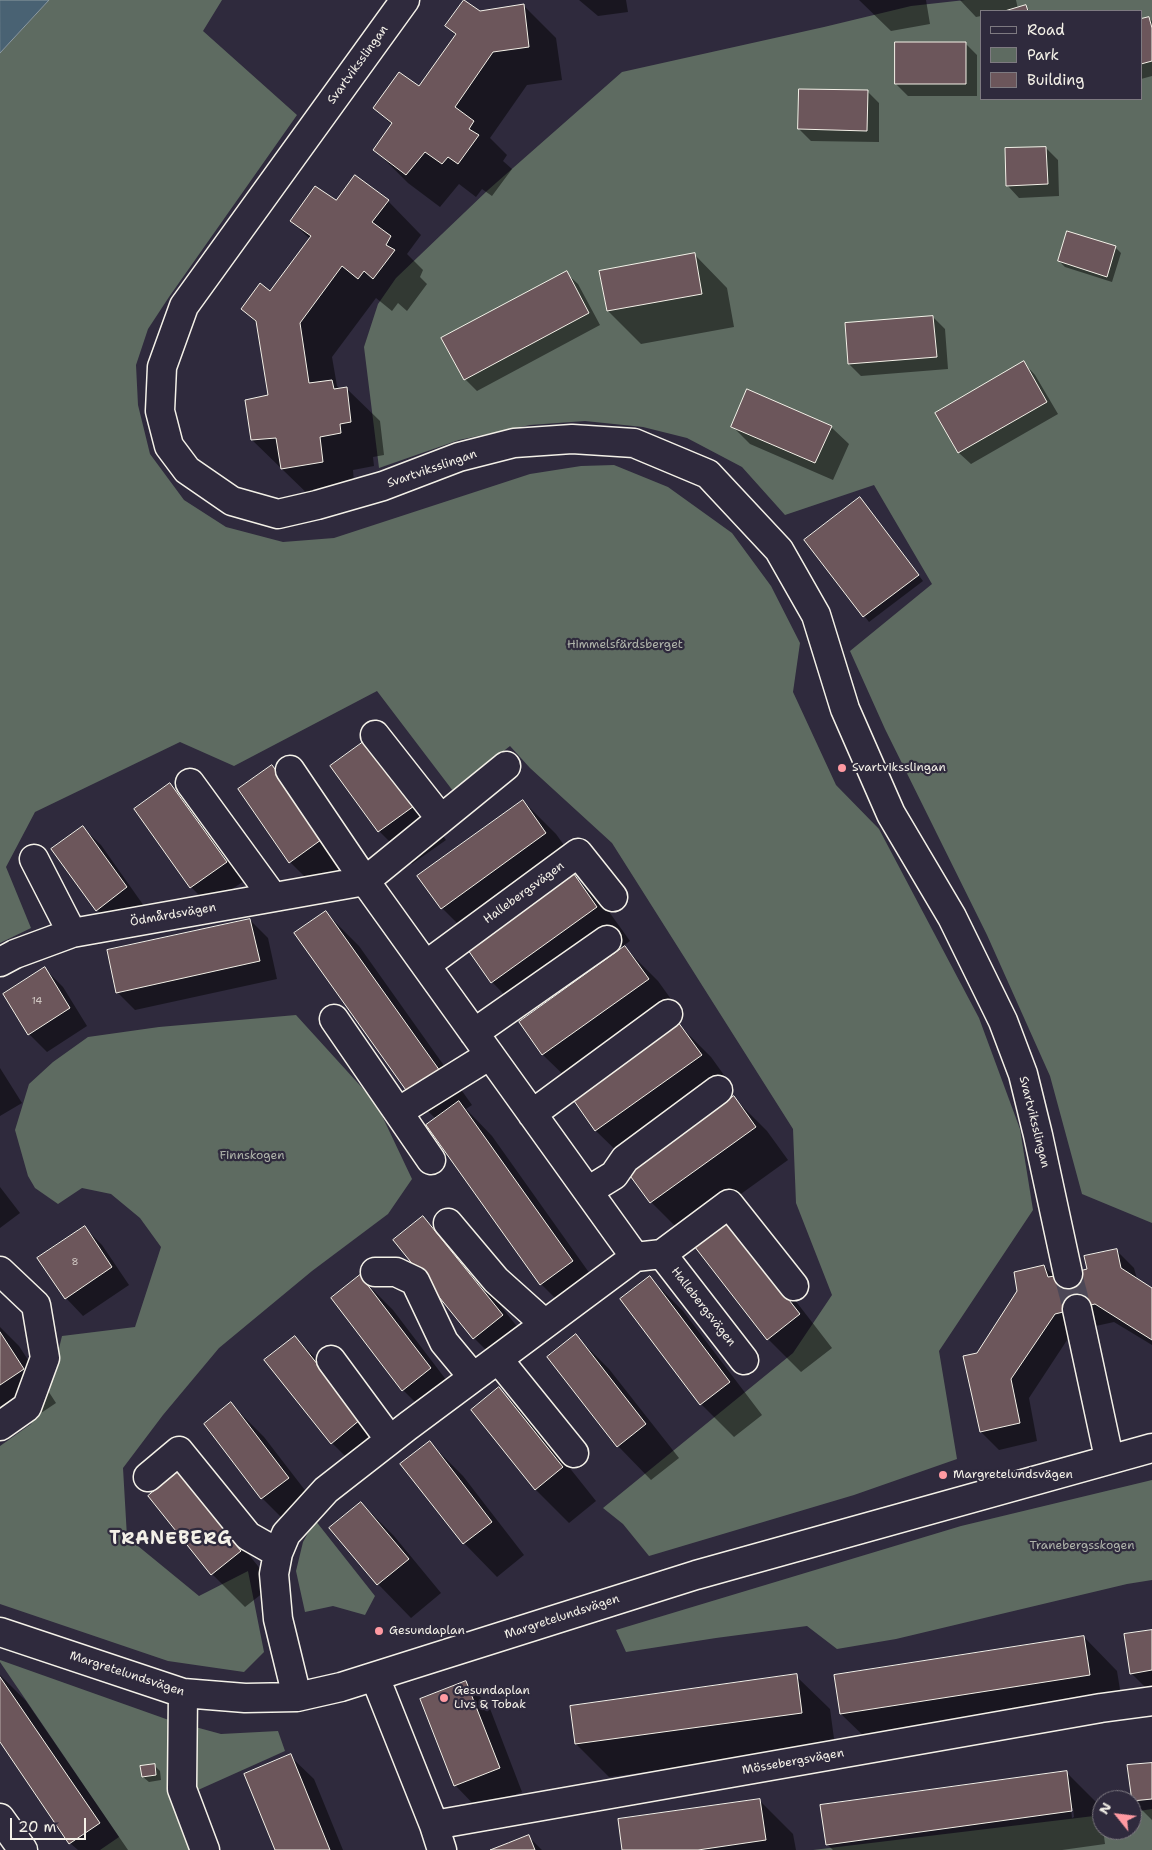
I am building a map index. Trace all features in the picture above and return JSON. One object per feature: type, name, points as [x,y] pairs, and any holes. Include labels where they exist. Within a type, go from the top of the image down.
[{"type":"street","name":"Svartviksslingan","points":[[405,0],[184,306],[162,367],[160,412],[169,446],[187,470],[232,500],[278,514],[383,486],[459,457],[514,443],[572,439],[634,443],[708,474],[779,550],[816,615],[846,708],[891,814],[952,917],[1003,1021],[1023,1074],[1068,1274]]},
{"type":"street","points":[[375,735],[441,819]]},
{"type":"street","name":"Ödmårdsvägen","points":[[0,962],[15,954],[72,933],[365,881],[506,766]]},
{"type":"street","points":[[290,770],[365,881],[635,1257]]},
{"type":"street","points":[[190,783],[273,897]]},
{"type":"street","name":"Hallebergsvägen","points":[[426,966],[578,853],[612,897]]},
{"type":"street","points":[[34,859],[72,933]]},
{"type":"street","points":[[474,1032],[607,940]]},
{"type":"street","points":[[532,1114],[668,1014]]},
{"type":"street","points":[[334,1019],[431,1160]]},
{"type":"street","points":[[398,1112],[490,1055]]},
{"type":"street","points":[[588,1191],[614,1175],[625,1159],[718,1090]]},
{"type":"street","points":[[297,1697],[278,1619],[274,1574],[278,1553],[286,1534],[326,1490],[473,1377],[635,1257],[662,1254],[729,1204],[794,1286]]},
{"type":"street","points":[[448,1223],[496,1280],[545,1324]]},
{"type":"street","name":"Hallebergsvägen","points":[[662,1254],[744,1360]]},
{"type":"street","points":[[0,1271],[36,1305],[45,1358],[26,1407],[0,1426]]},
{"type":"street","points":[[375,1272],[396,1272],[415,1281],[444,1342],[473,1377]]},
{"type":"street","points":[[1077,1309],[1110,1458]]},
{"type":"street","points":[[498,1359],[574,1453]]},
{"type":"street","points":[[331,1360],[390,1440]]},
{"type":"street","name":"Margretelundsvägen","points":[[0,1632],[183,1694],[245,1698],[297,1697],[375,1677],[696,1575],[1110,1458],[1152,1448]]},
{"type":"street","points":[[148,1476],[179,1451],[248,1536],[278,1553]]},
{"type":"street","points":[[375,1677],[438,1837]]},
{"type":"street","points":[[183,1694],[182,1789],[205,1850]]},
{"type":"street","name":"Mössebergsvägen","points":[[438,1837],[1100,1708],[1152,1701]]},
{"type":"street","points":[[0,1818],[22,1850]]},
{"type":"green space","name":"Himmelsfärdsberget","points":[[49,0],[222,0],[203,31],[297,115],[148,329],[136,365],[138,405],[150,454],[184,500],[226,527],[283,542],[334,538],[530,474],[581,466],[614,465],[668,487],[732,533],[771,586],[800,643],[793,692],[836,785],[879,829],[979,1018],[1020,1129],[1033,1210],[939,1351],[957,1459],[854,1495],[649,1556],[623,1524],[603,1508],[793,1353],[832,1295],[796,1203],[793,1129],[612,843],[530,768],[510,746],[453,791],[377,691],[234,766],[180,742],[35,812],[6,867],[31,928],[0,943],[0,53]]},
{"type":"green space","points":[[965,0],[1152,0],[1152,1223],[1082,1194],[1050,1076],[987,935],[885,729],[850,651],[932,584],[874,485],[785,515],[742,467],[687,438],[643,427],[585,421],[530,425],[459,440],[379,468],[364,347],[378,304],[396,278],[488,190],[622,72],[911,6]]},
{"type":"green space","name":"Finnskogen","points":[[296,1015],[376,1103],[412,1179],[388,1214],[312,1271],[219,1348],[163,1415],[123,1468],[127,1537],[199,1596],[248,1571],[264,1652],[244,1672],[168,1661],[0,1604],[0,1446],[31,1424],[48,1393],[62,1336],[135,1327],[161,1247],[140,1218],[111,1194],[82,1188],[58,1204],[35,1188],[28,1176],[15,1130],[29,1084],[53,1062],[88,1037],[159,1027]]},
{"type":"green space","name":"Tranebergsskogen","points":[[1152,1480],[1152,1580],[1127,1584],[896,1639],[837,1649],[807,1626],[626,1652],[616,1630],[961,1526]]},
{"type":"green space","points":[[315,1520],[375,1596],[365,1615],[333,1606],[305,1612],[296,1571],[303,1542]]},
{"type":"green space","points":[[0,1660],[166,1719],[221,1734],[278,1731],[285,1751],[178,1799],[197,1850],[100,1850],[119,1837]]},
{"type":"green space","points":[[1152,1809],[1152,1850],[813,1850],[1092,1816],[1092,1840],[1142,1840],[1142,1810]]},
{"type":"water","points":[[0,0],[49,0],[0,53]]},
{"type":"building","points":[[464,0],[480,11],[524,4],[529,47],[493,52],[455,107],[474,121],[469,129],[479,135],[458,164],[448,157],[442,164],[425,152],[406,175],[373,150],[392,123],[373,108],[399,72],[419,86],[456,34],[445,26]]},
{"type":"building","points":[[1026,5],[1028,10],[1008,10]]},
{"type":"building","points":[[1149,17],[1152,28],[1152,61],[1142,64],[1142,19]]},
{"type":"building","points":[[895,42],[966,42],[966,84],[895,84]]},
{"type":"building","points":[[799,89],[868,90],[867,131],[798,129]]},
{"type":"building","points":[[1046,147],[1048,184],[1006,186],[1005,148]]},
{"type":"building","points":[[355,175],[389,200],[372,222],[391,236],[386,245],[395,250],[373,279],[364,271],[358,279],[342,266],[300,323],[309,383],[332,380],[334,389],[347,387],[351,422],[340,424],[341,433],[320,437],[323,462],[281,469],[276,438],[251,440],[245,400],[268,395],[256,321],[241,309],[260,283],[270,291],[311,236],[290,221],[315,186],[336,200]]},
{"type":"building","points":[[1067,231],[1116,246],[1107,277],[1058,261]]},
{"type":"building","points":[[695,253],[702,294],[607,311],[599,271]]},
{"type":"building","points":[[567,271],[589,313],[464,380],[441,338]]},
{"type":"building","points":[[933,316],[937,357],[848,364],[845,323]]},
{"type":"building","points":[[1024,361],[1047,402],[958,453],[935,413]]},
{"type":"building","points":[[747,389],[832,426],[815,463],[731,427]]},
{"type":"building","points":[[860,497],[919,575],[863,617],[804,540]]},
{"type":"building","points":[[366,740],[414,806],[378,832],[330,766]]},
{"type":"building","points":[[272,765],[325,837],[289,863],[238,789]]},
{"type":"building","points":[[170,783],[227,862],[190,888],[134,809]]},
{"type":"building","points":[[523,800],[546,833],[441,909],[417,876]]},
{"type":"building","points":[[83,826],[127,887],[96,911],[51,849]]},
{"type":"building","points":[[574,874],[597,907],[491,983],[468,950]]},
{"type":"building","points":[[326,911],[440,1071],[408,1093],[294,933]]},
{"type":"building","points":[[250,919],[260,961],[116,993],[107,950]]},
{"type":"building","points":[[625,946],[649,979],[542,1055],[519,1022]]},
{"type":"building","points":[[45,967],[70,1008],[28,1035],[3,994]]},
{"type":"building","points":[[678,1022],[702,1055],[595,1131],[572,1098]]},
{"type":"building","points":[[734,1096],[756,1127],[650,1203],[628,1173]]},
{"type":"building","points":[[459,1101],[573,1261],[540,1285],[426,1125]]},
{"type":"building","points":[[423,1216],[503,1315],[473,1339],[393,1240]]},
{"type":"building","points":[[724,1217],[800,1314],[767,1340],[691,1242]]},
{"type":"building","points":[[85,1226],[112,1267],[65,1299],[37,1258]]},
{"type":"building","points":[[1117,1249],[1121,1268],[1152,1288],[1152,1340],[1095,1304],[1055,1314],[1011,1379],[1020,1423],[980,1432],[963,1356],[977,1353],[1017,1291],[1014,1272],[1044,1265],[1048,1277],[1068,1274],[1087,1269],[1084,1256]]},
{"type":"building","points":[[360,1275],[431,1368],[402,1391],[331,1298]]},
{"type":"building","points":[[650,1276],[730,1382],[700,1405],[620,1299]]},
{"type":"building","points":[[0,1332],[24,1369],[0,1385]]},
{"type":"building","points":[[576,1334],[646,1424],[617,1447],[547,1357]]},
{"type":"building","points":[[295,1336],[361,1419],[331,1444],[264,1360]]},
{"type":"building","points":[[499,1387],[563,1467],[535,1490],[471,1410]]},
{"type":"building","points":[[231,1402],[289,1478],[261,1499],[204,1424]]},
{"type":"building","points":[[430,1441],[492,1522],[463,1544],[400,1464]]},
{"type":"building","points":[[178,1472],[241,1551],[211,1575],[148,1496]]},
{"type":"building","points":[[361,1502],[409,1559],[377,1585],[329,1528]]},
{"type":"building","points":[[1152,1630],[1152,1670],[1130,1674],[1124,1634]]},
{"type":"building","points":[[1084,1636],[1090,1675],[840,1714],[834,1675]]},
{"type":"building","points":[[797,1674],[802,1713],[575,1744],[570,1706]]},
{"type":"building","points":[[0,1677],[100,1823],[69,1844],[0,1742]]},
{"type":"building","points":[[466,1681],[500,1768],[454,1786],[420,1699]]},
{"type":"building","points":[[291,1754],[330,1850],[275,1850],[244,1774]]},
{"type":"building","points":[[1152,1763],[1152,1799],[1142,1800],[1142,1790],[1130,1790],[1127,1765]]},
{"type":"building","points":[[155,1764],[156,1775],[142,1777],[140,1766]]},
{"type":"building","points":[[1067,1771],[1072,1811],[826,1845],[820,1805]]},
{"type":"building","points":[[760,1799],[766,1840],[698,1850],[622,1850],[618,1819]]},
{"type":"building","points":[[529,1835],[535,1850],[490,1850],[508,1843]]},
{"type":"tunnel","points":[[1068,1274],[1077,1309]]},
{"type":"place","name":"Svartviksslingan","points":[[842,768]]},
{"type":"place","name":"Margretelundsvägen","points":[[943,1475]]},
{"type":"place","name":"Gesundaplan","points":[[379,1631]]},
{"type":"place","name":"Gesundaplan Livs & Tobak","points":[[444,1698]]},
{"type":"district","name":"TRANEBERG","points":[[171,1539]]}]
